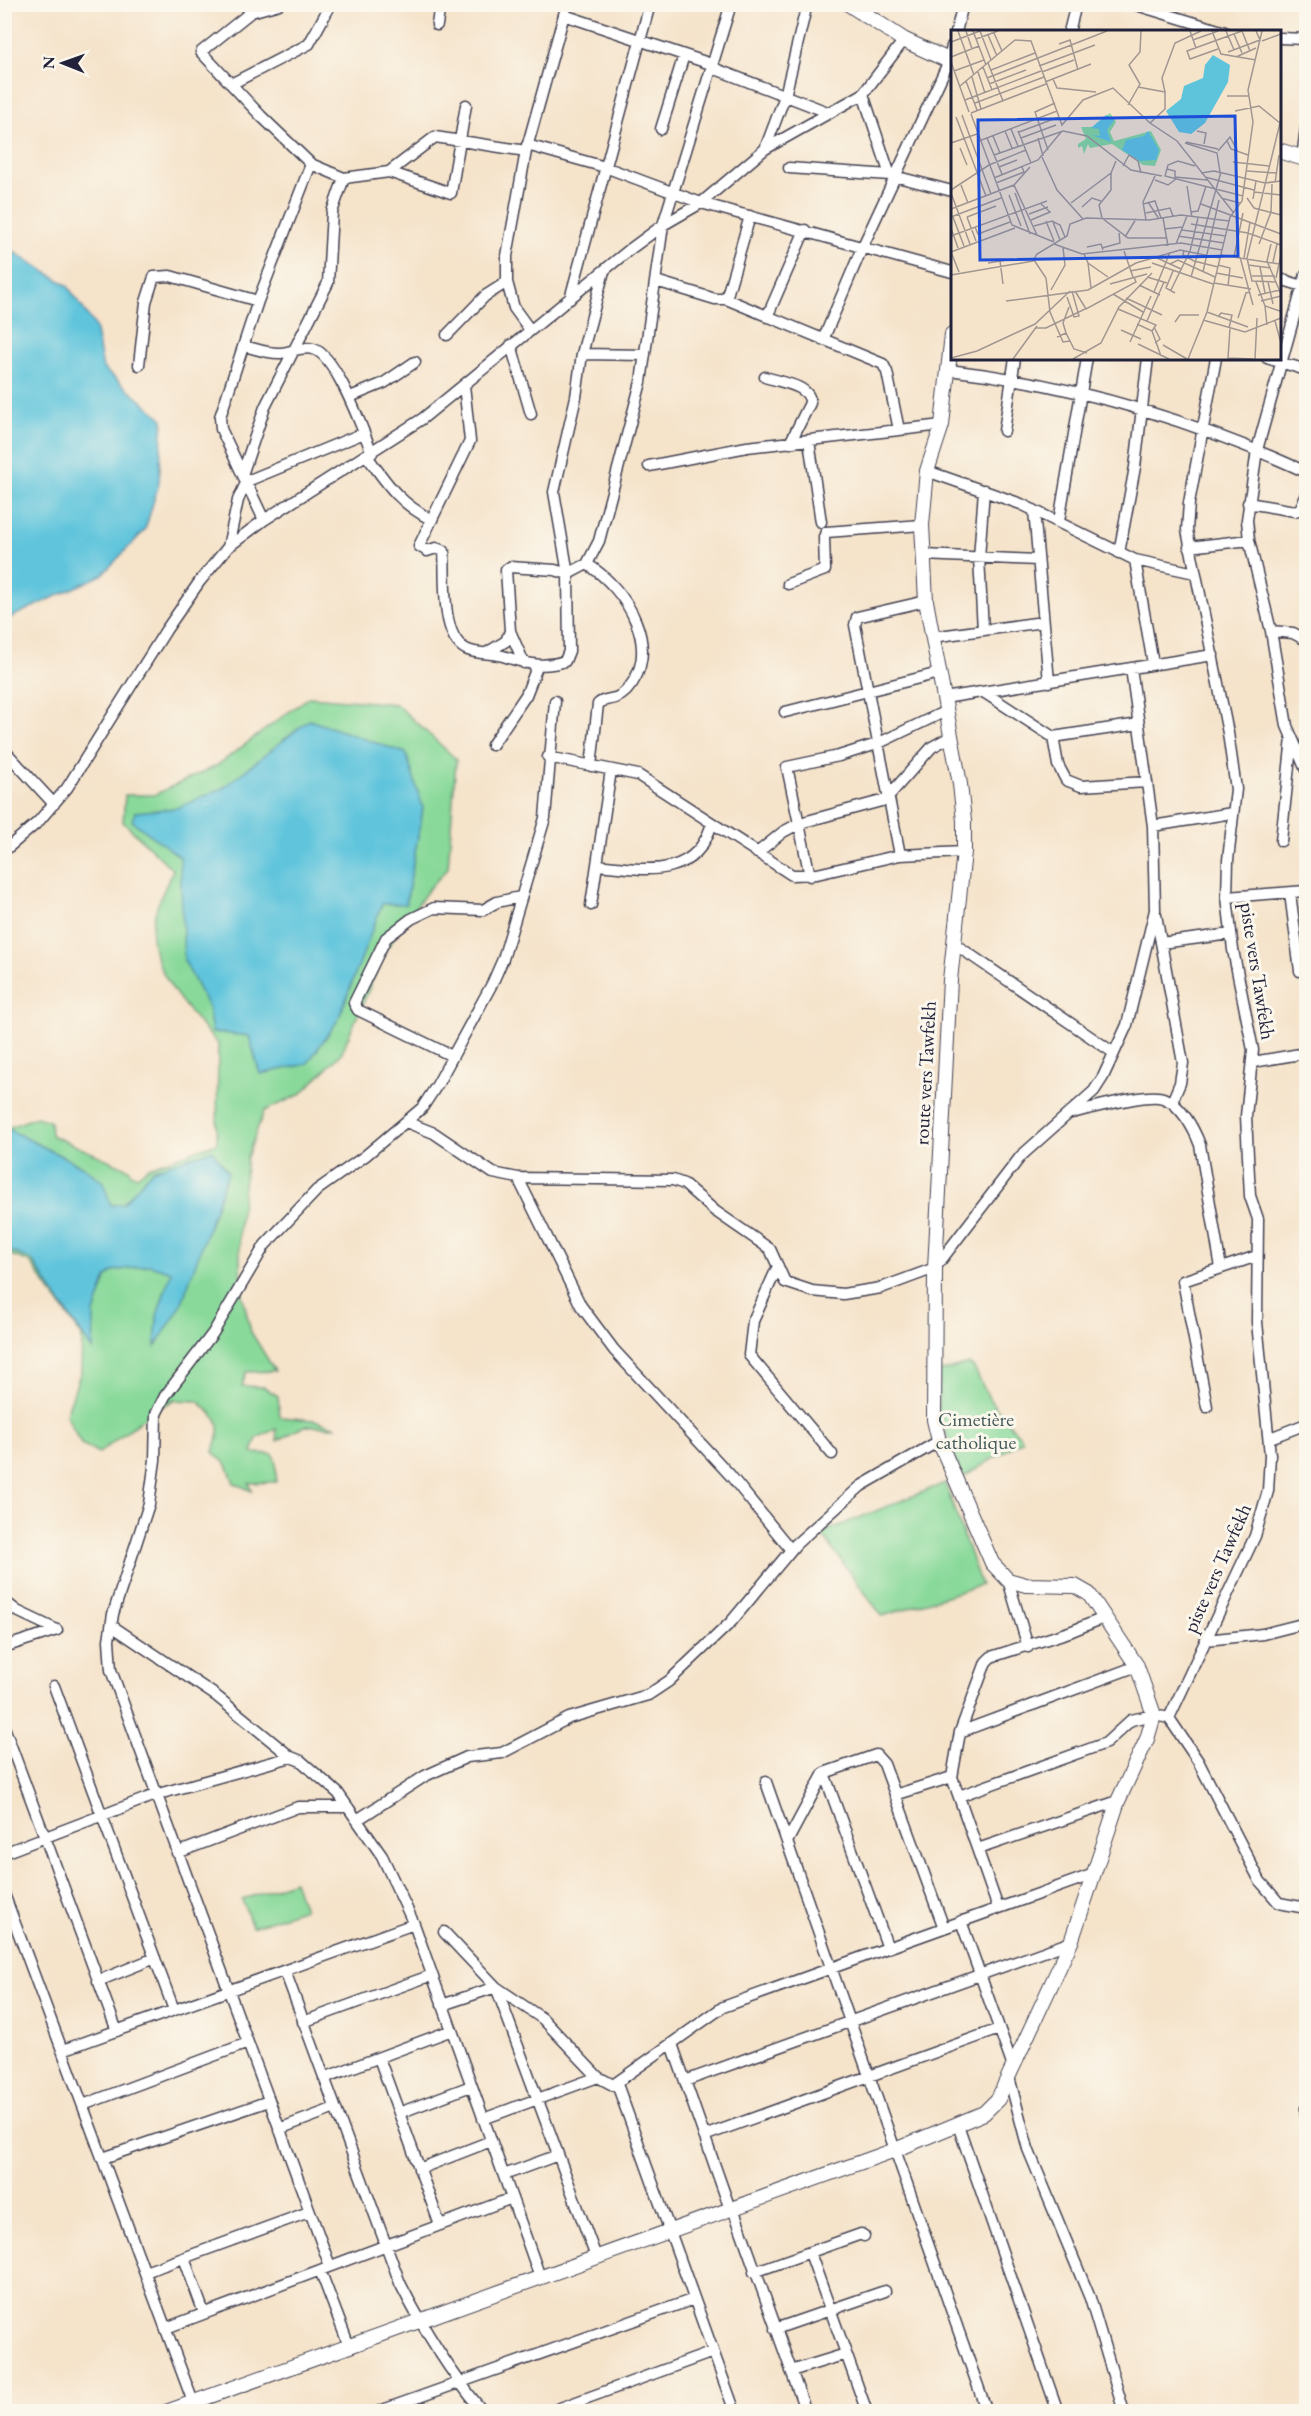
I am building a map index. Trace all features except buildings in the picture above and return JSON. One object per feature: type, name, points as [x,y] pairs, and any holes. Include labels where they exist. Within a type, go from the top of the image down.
[{"type":"main road","points":[[849,4],[866,9],[904,40],[951,56]]},
{"type":"main road","points":[[1281,151],[1304,158]]},
{"type":"street","points":[[279,4],[251,12],[201,52],[311,164],[344,178],[389,172],[451,193],[466,105]]},
{"type":"street","points":[[231,84],[309,44],[331,4]]},
{"type":"street","points":[[437,25],[440,4]]},
{"type":"street","points":[[570,299],[650,4]]},
{"type":"street","points":[[524,663],[510,631],[506,570],[510,567],[555,570],[568,574],[587,564],[599,541],[641,382],[663,225],[731,4]]},
{"type":"street","points":[[765,149],[785,96],[807,4]]},
{"type":"street","points":[[956,30],[963,4]]},
{"type":"street","points":[[1070,30],[1076,4]]},
{"type":"street","points":[[1133,4],[1218,30]]},
{"type":"street","points":[[530,330],[514,308],[507,282],[507,256],[526,148],[565,10],[830,113]]},
{"type":"street","points":[[1281,38],[1306,39]]},
{"type":"street","points":[[4,851],[54,804],[166,630],[204,575],[228,548],[264,520],[422,419],[604,270],[663,225],[701,203],[765,149],[863,94],[904,40]]},
{"type":"street","points":[[661,129],[684,55]]},
{"type":"street","points":[[823,340],[894,175],[951,56]]},
{"type":"street","points":[[863,94],[894,175]]},
{"type":"street","points":[[1304,158],[1306,128]]},
{"type":"street","points":[[389,172],[435,137],[526,148],[605,167],[701,203],[951,272]]},
{"type":"street","points":[[264,520],[219,424],[258,301],[311,164]]},
{"type":"street","points":[[789,168],[894,175],[951,191]]},
{"type":"street","points":[[228,548],[238,500],[266,406],[328,283],[332,212],[344,178]]},
{"type":"street","points":[[726,299],[750,216]]},
{"type":"street","points":[[767,317],[805,230]]},
{"type":"street","points":[[464,385],[470,441],[419,546],[427,551],[436,548],[444,551],[447,619],[453,639],[470,651],[488,652],[537,667],[565,661],[569,651],[568,574],[554,492],[576,397],[582,354],[604,270]]},
{"type":"street","points":[[1306,274],[1305,286],[1257,450],[1248,503],[1249,540],[1271,631],[1292,738],[1306,770]]},
{"type":"street","points":[[139,366],[146,302],[154,277],[170,276],[258,301]]},
{"type":"street","points":[[1281,279],[1305,286]]},
{"type":"street","points":[[656,281],[715,299],[726,299],[883,364],[887,372],[899,430]]},
{"type":"street","points":[[447,335],[484,296],[507,282]]},
{"type":"street","points":[[511,345],[531,414]]},
{"type":"street","points":[[244,346],[273,353],[315,349],[320,352],[336,372],[350,397],[370,454],[398,498],[410,508],[432,520]]},
{"type":"street","name":"route vers Tawfekh","points":[[951,346],[942,425],[927,471],[922,525],[926,602],[962,794],[964,852],[952,943],[935,1268],[932,1400],[939,1441],[992,1563],[1008,1580]]},
{"type":"street","points":[[582,354],[645,355]]},
{"type":"street","points":[[1004,431],[1015,360]]},
{"type":"street","points":[[1059,521],[1087,360]]},
{"type":"street","points":[[1119,553],[1135,467],[1148,360]]},
{"type":"street","name":"piste vers Tawfekh","points":[[1169,1718],[1255,1536],[1264,1506],[1270,1438],[1260,1366],[1258,1219],[1250,1196],[1246,1116],[1247,1089],[1253,1062],[1252,1039],[1231,934],[1227,897],[1232,813],[1236,789],[1213,655],[1189,547],[1189,503],[1216,360]]},
{"type":"street","points":[[1274,360],[1306,370]]},
{"type":"street","points":[[350,397],[384,383],[415,362]]},
{"type":"street","points":[[949,370],[1012,377],[1141,409],[1202,428],[1306,472]]},
{"type":"street","points":[[765,377],[806,391],[810,397],[810,403],[790,443]]},
{"type":"street","points":[[649,466],[747,447],[942,425]]},
{"type":"street","points":[[245,476],[364,433]]},
{"type":"street","points":[[809,441],[821,522]]},
{"type":"street","points":[[927,471],[1034,510],[1136,560],[1195,573]]},
{"type":"street","points":[[983,630],[980,558],[984,490]]},
{"type":"street","points":[[1248,503],[1295,511],[1300,509],[1306,496]]},
{"type":"street","points":[[1034,510],[1048,682]]},
{"type":"street","points":[[788,584],[825,570],[826,532],[922,525]]},
{"type":"street","points":[[1189,547],[1249,540]]},
{"type":"street","points":[[922,555],[1037,560]]},
{"type":"street","points":[[1136,560],[1153,664]]},
{"type":"street","points":[[587,564],[629,605],[641,642],[641,666],[628,688],[616,700],[602,701],[598,704],[591,766]]},
{"type":"street","points":[[900,855],[868,691],[855,637],[857,617],[926,602]]},
{"type":"street","points":[[932,637],[1043,622]]},
{"type":"street","points":[[488,652],[506,641],[510,631]]},
{"type":"street","points":[[1271,631],[1293,633],[1306,640]]},
{"type":"street","points":[[810,876],[787,767],[839,756],[877,744],[945,704],[985,693],[1213,655]]},
{"type":"street","points":[[492,745],[526,695],[537,667]]},
{"type":"street","points":[[1131,668],[1153,826],[1155,910],[1183,1063],[1180,1083],[1172,1102]]},
{"type":"street","points":[[785,712],[939,673]]},
{"type":"street","points":[[985,693],[1053,737],[1139,724]]},
{"type":"street","points":[[349,2346],[309,2212],[111,1670],[109,1640],[113,1614],[149,1504],[155,1460],[156,1414],[165,1396],[213,1333],[265,1245],[316,1190],[365,1156],[426,1104],[492,984],[503,959],[520,897],[546,818],[548,757],[555,701]]},
{"type":"street","points":[[757,853],[783,832],[800,824],[885,800],[932,747],[952,736]]},
{"type":"street","points":[[1053,737],[1058,765],[1065,780],[1081,786],[1147,782]]},
{"type":"street","points":[[1281,841],[1292,738]]},
{"type":"street","points":[[4,750],[54,804]]},
{"type":"street","points":[[548,757],[638,775],[792,875],[810,876],[900,855],[964,852]]},
{"type":"street","points":[[591,905],[611,770]]},
{"type":"street","points":[[1153,826],[1232,813]]},
{"type":"street","points":[[598,865],[633,869],[685,863],[700,852],[707,843],[712,823]]},
{"type":"street","points":[[1227,897],[1306,891]]},
{"type":"street","points":[[1290,893],[1300,971]]},
{"type":"street","points":[[452,1056],[358,1010],[354,1003],[386,938],[411,919],[434,908],[483,910],[497,903],[520,897]]},
{"type":"street","points":[[406,1122],[434,1133],[493,1173],[518,1178],[673,1180],[684,1184],[715,1211],[770,1249],[785,1281],[796,1288],[843,1294],[881,1288],[935,1268],[1022,1156],[1094,1091],[1127,1025],[1155,910]]},
{"type":"street","points":[[1161,943],[1231,934]]},
{"type":"street","points":[[952,943],[1114,1053]]},
{"type":"street","points":[[1253,1062],[1306,1053]]},
{"type":"street","points":[[1071,1113],[1155,1096],[1172,1102],[1194,1129],[1200,1145],[1221,1268]]},
{"type":"street","points":[[518,1178],[581,1306],[614,1350],[730,1475],[791,1550]]},
{"type":"street","points":[[1207,1407],[1182,1286],[1187,1278],[1257,1256]]},
{"type":"street","points":[[778,1266],[753,1321],[749,1354],[832,1454]]},
{"type":"street","points":[[1270,1438],[1306,1424]]},
{"type":"street","points":[[357,1820],[425,1776],[467,1757],[502,1753],[569,1718],[648,1695],[669,1681],[731,1622],[791,1550],[861,1486],[939,1441]]},
{"type":"street","points":[[166,2412],[895,2150],[958,2126],[984,2113],[998,2099],[1071,1942],[1118,1801],[1147,1739],[1155,1715],[1137,1666],[1089,1593],[1075,1586],[1026,1585],[1008,1580]]},
{"type":"street","points":[[1008,1580],[1028,1647]]},
{"type":"street","points":[[4,1601],[17,1611],[57,1630],[4,1647]]},
{"type":"street","points":[[998,1908],[952,1777],[960,1732],[986,1662],[991,1657],[1028,1647],[1106,1617]]},
{"type":"street","points":[[1206,1640],[1271,1632],[1306,1623]]},
{"type":"street","points":[[112,1626],[215,1695],[291,1757],[309,1768],[338,1793],[382,1856],[414,1924],[540,2277]]},
{"type":"street","points":[[960,1732],[1137,1666]]},
{"type":"street","points":[[54,1686],[174,2010]]},
{"type":"street","points":[[959,1796],[1106,1743],[1125,1723],[1155,1715],[1169,1718],[1198,1761],[1260,1881],[1279,1902],[1306,1908]]},
{"type":"street","points":[[4,1727],[117,2031]]},
{"type":"street","points":[[787,1842],[824,1773],[876,1755],[884,1764],[944,1928]]},
{"type":"street","points":[[4,1853],[155,1795],[291,1757]]},
{"type":"street","points":[[824,1773],[888,1948]]},
{"type":"street","points":[[895,1795],[952,1777]]},
{"type":"street","points":[[766,1782],[987,2412]]},
{"type":"street","points":[[978,1849],[1118,1801]]},
{"type":"street","points":[[177,1853],[298,1807],[348,1807]]},
{"type":"street","points":[[444,1932],[496,1987],[543,2019],[598,2077],[609,2084],[617,2084],[723,2007],[1094,1874]]},
{"type":"street","points":[[4,1894],[193,2402]]},
{"type":"street","points":[[961,1922],[999,2029],[1028,2149],[1090,2298],[1124,2412]]},
{"type":"street","points":[[63,2050],[414,1924]]},
{"type":"street","points":[[685,2081],[1071,1942]]},
{"type":"street","points":[[98,1981],[155,1958]]},
{"type":"street","points":[[285,1971],[400,2283],[419,2321],[459,2382],[483,2412]]},
{"type":"street","points":[[303,2022],[432,1975]]},
{"type":"street","points":[[442,2004],[496,1987]]},
{"type":"street","points":[[496,1987],[596,2257]]},
{"type":"street","points":[[704,2136],[870,2078],[999,2029]]},
{"type":"street","points":[[324,2078],[452,2030]]},
{"type":"street","points":[[83,2105],[248,2043]]},
{"type":"street","points":[[672,2044],[753,2272],[806,2412]]},
{"type":"street","points":[[379,2058],[440,2225]]},
{"type":"street","points":[[483,2119],[598,2077]]},
{"type":"street","points":[[617,2084],[735,2412]]},
{"type":"street","points":[[399,2113],[471,2086]]},
{"type":"street","points":[[103,2158],[269,2101]]},
{"type":"street","points":[[279,2129],[335,2108]]},
{"type":"street","points":[[1306,2108],[1306,2115]]},
{"type":"street","points":[[958,2126],[1058,2412]]},
{"type":"street","points":[[419,2169],[491,2141]]},
{"type":"street","points":[[504,2175],[558,2155]]},
{"type":"street","points":[[166,2328],[512,2198]]},
{"type":"street","points":[[145,2272],[309,2212]]},
{"type":"street","points":[[753,2272],[861,2234],[864,2236]]},
{"type":"street","points":[[810,2253],[867,2412]]},
{"type":"street","points":[[184,2258],[204,2313]]},
{"type":"street","points":[[775,2329],[885,2291]]},
{"type":"street","points":[[377,2412],[694,2299]]},
{"type":"street","points":[[549,2412],[713,2352]]},
{"type":"street","points":[[791,2371],[846,2354]]},
{"type":"green space","points":[[309,697],[396,704],[456,759],[448,868],[428,890],[386,949],[341,1054],[301,1094],[264,1111],[247,1157],[239,1231],[241,1289],[251,1332],[275,1371],[246,1372],[242,1386],[264,1387],[278,1396],[280,1417],[314,1420],[337,1427],[304,1426],[277,1441],[276,1429],[257,1438],[252,1453],[273,1454],[276,1464],[276,1482],[249,1483],[252,1491],[234,1483],[227,1465],[213,1452],[219,1435],[218,1423],[216,1418],[198,1401],[174,1400],[149,1414],[99,1453],[81,1444],[66,1415],[81,1371],[82,1336],[30,1262],[5,1253],[5,1129],[36,1117],[50,1121],[51,1135],[129,1169],[131,1174],[137,1176],[149,1167],[217,1143],[218,1044],[183,1004],[162,972],[152,938],[156,909],[173,870],[123,822],[125,795],[154,795],[216,766]]},
{"type":"green space","name":"Cimetière catholique","points":[[969,1364],[974,1368],[990,1400],[1023,1440],[962,1478],[938,1412],[939,1372]]},
{"type":"green space","points":[[945,1483],[981,1585],[882,1616],[821,1533]]},
{"type":"green space","points":[[294,1881],[304,1909],[252,1927],[242,1900]]},
{"type":"water","points":[[4,246],[67,285],[95,326],[103,368],[163,419],[159,483],[145,530],[102,575],[5,620]]},
{"type":"water","points":[[309,720],[406,753],[423,808],[406,904],[382,904],[338,1020],[307,1064],[260,1074],[249,1036],[212,1032],[208,1007],[184,960],[180,857],[132,821],[135,812],[177,808],[223,788]]},
{"type":"water","points":[[10,1130],[83,1167],[103,1182],[111,1205],[123,1204],[152,1170],[212,1150],[228,1172],[180,1308],[155,1347],[157,1316],[171,1272],[150,1265],[114,1271],[106,1278],[94,1313],[93,1351],[32,1260],[5,1249],[4,1133]]}]
